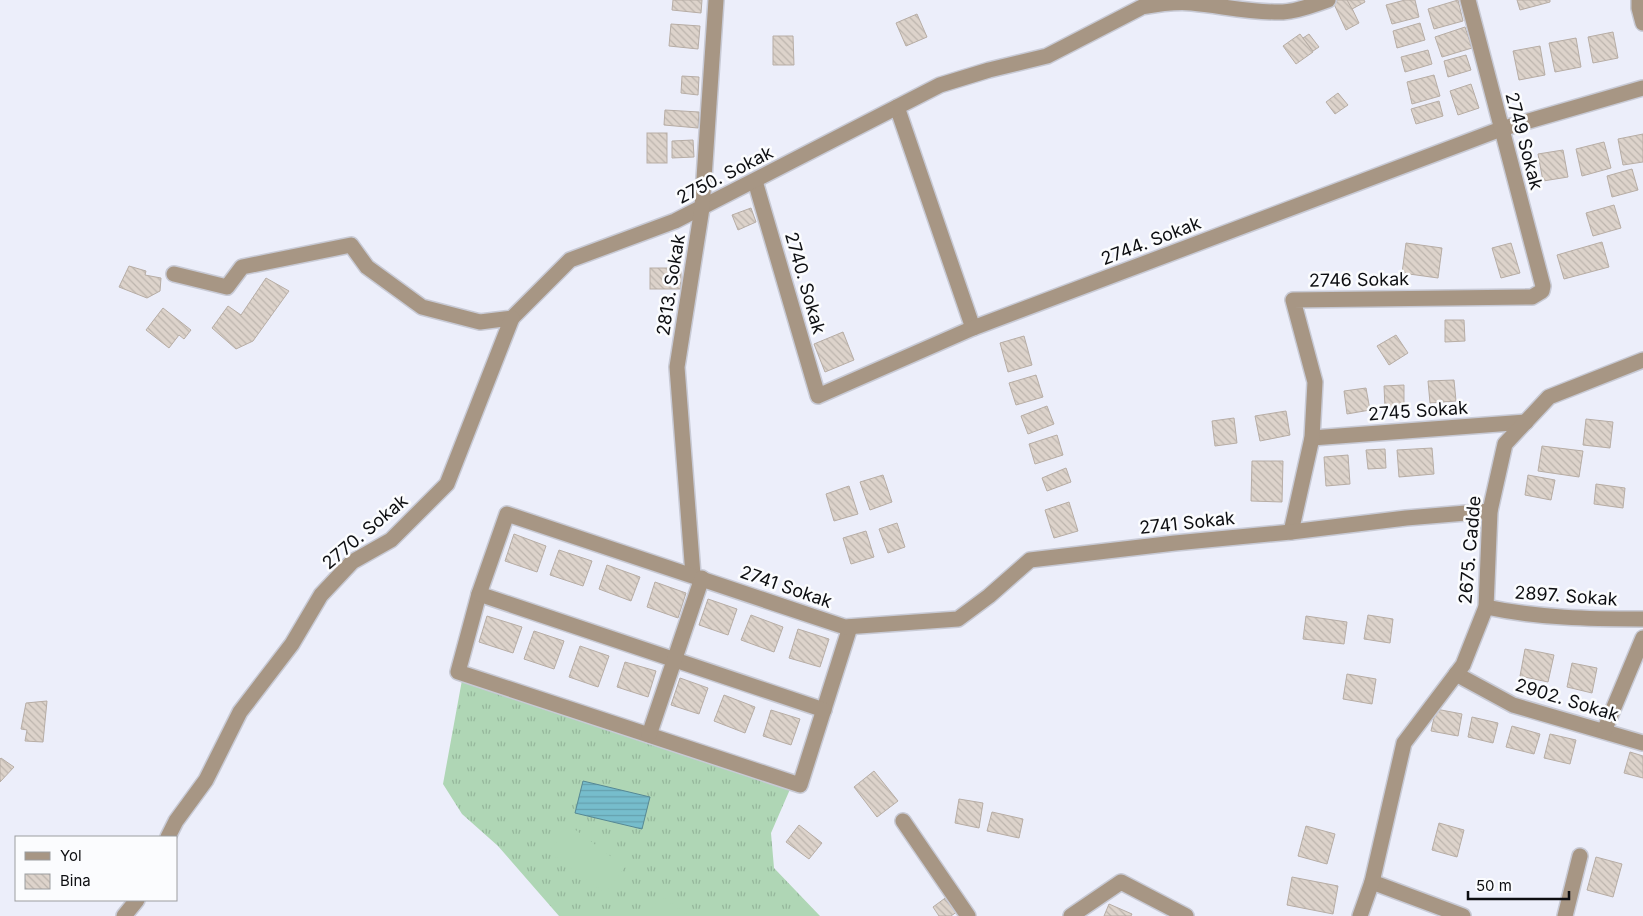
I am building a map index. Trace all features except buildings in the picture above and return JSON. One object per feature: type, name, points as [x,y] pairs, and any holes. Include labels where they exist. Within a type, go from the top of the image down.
[{"type":"street","name":"2813. Sokak","points":[[697,576],[677,367],[702,208],[716,0]]},
{"type":"street","name":"2750. Sokak","points":[[512,318],[570,260],[675,221],[940,85],[989,70],[1047,56],[1142,7],[1181,2],[1240,10],[1284,12],[1304,9],[1328,0]]},
{"type":"street","name":"2749 Sokak","points":[[1468,0],[1543,286],[1542,291]]},
{"type":"street","points":[[1639,0],[1643,23]]},
{"type":"street","name":"2744. Sokak","points":[[818,396],[973,328],[1502,129],[1643,88]]},
{"type":"street","points":[[897,107],[973,328]]},
{"type":"street","name":"2740. Sokak","points":[[755,181],[818,396]]},
{"type":"street","points":[[174,274],[226,287],[242,267],[351,245],[367,267],[422,307],[480,322],[512,318]]},
{"type":"street","name":"2746 Sokak","points":[[1291,532],[1312,438],[1315,382],[1293,300],[1532,297],[1542,291]]},
{"type":"street","name":"2770. Sokak","points":[[168,836],[176,820],[206,780],[240,712],[292,644],[321,595],[352,562],[391,540],[447,484],[512,318]]},
{"type":"street","name":"2675. Cadde","points":[[1360,916],[1372,882],[1404,743],[1463,665],[1486,607],[1490,511],[1505,444],[1549,397],[1643,360]]},
{"type":"street","name":"2745 Sokak","points":[[1312,438],[1526,422]]},
{"type":"street","name":"2741 Sokak","points":[[479,594],[507,514],[845,627],[850,627],[958,619],[989,596],[1030,560],[1406,518],[1490,511]]},
{"type":"street","points":[[649,735],[674,660],[697,576]]},
{"type":"street","points":[[824,710],[479,594],[458,672],[800,785],[824,710],[850,627]]},
{"type":"street","name":"2897. Sokak","points":[[1486,607],[1517,613],[1581,619],[1643,619]]},
{"type":"street","points":[[1604,731],[1643,638]]},
{"type":"street","name":"2902. Sokak","points":[[1456,674],[1513,705],[1643,743]]},
{"type":"street","points":[[903,821],[968,916]]},
{"type":"street","points":[[1565,916],[1580,856]]},
{"type":"street","points":[[1071,916],[1120,882],[1186,916]]},
{"type":"street","points":[[1372,882],[1463,916]]},
{"type":"street","points":[[124,916],[136,901]]},
{"type":"green space","points":[[462,680],[791,787],[771,833],[774,868],[820,916],[559,916],[498,846],[462,814],[443,784]]},
{"type":"green space","points":[[569,825],[625,867],[605,893],[549,852]]},
{"type":"green space","points":[[661,896],[689,916],[646,916]]},
{"type":"water","points":[[583,781],[650,797],[642,829],[575,813]]}]
